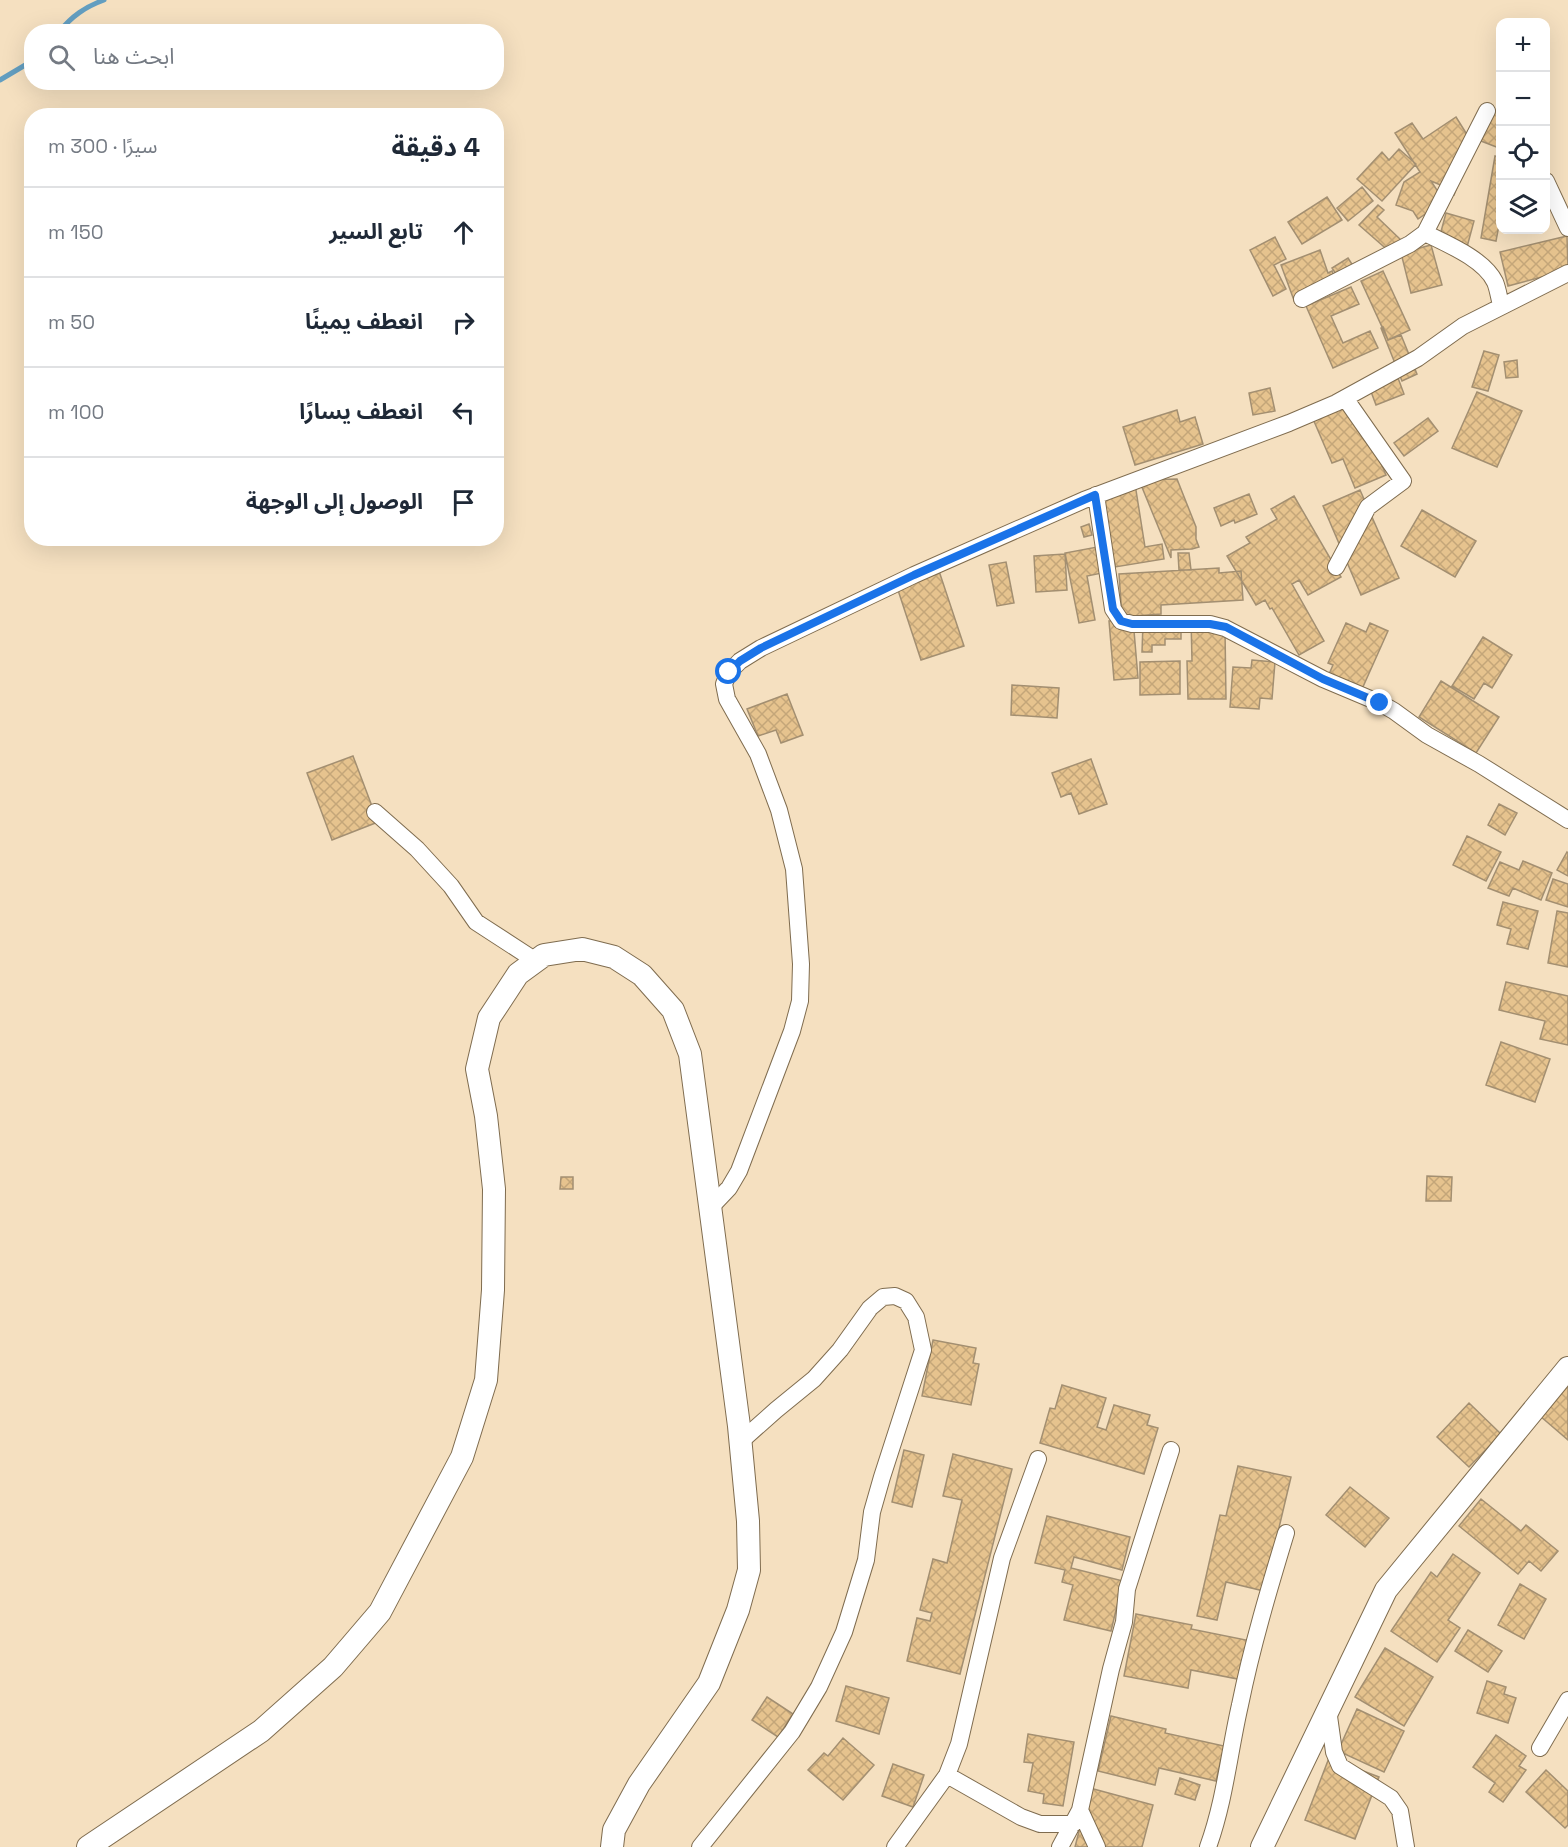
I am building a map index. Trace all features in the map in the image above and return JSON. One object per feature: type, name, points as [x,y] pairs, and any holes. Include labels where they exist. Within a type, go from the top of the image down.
[{"type":"main road","points":[[88,1847],[261,1731],[333,1667],[380,1612],[462,1457],[486,1380],[493,1290],[494,1189],[486,1116],[477,1069],[489,1018],[518,974],[544,955],[582,949],[614,957],[642,975],[673,1010],[690,1054],[748,1521],[749,1570],[738,1610],[709,1683],[639,1784],[614,1830],[612,1847]]},
{"type":"main road","points":[[1262,1847],[1386,1590],[1568,1368]]},
{"type":"street","points":[[1302,299],[1410,244],[1425,233],[1486,111]]},
{"type":"street","points":[[1550,191],[1568,228]]},
{"type":"street","points":[[1425,233],[1466,254],[1487,271],[1495,283],[1501,306]]},
{"type":"street","points":[[710,1208],[729,1188],[739,1171],[792,1031],[800,1001],[801,964],[794,869],[779,810],[758,754],[727,699],[724,684],[729,672],[740,661],[771,643],[914,575],[1095,495],[1289,423],[1345,398],[1418,358],[1462,326],[1568,273]]},
{"type":"street","points":[[1336,567],[1368,507],[1403,481],[1345,398]]},
{"type":"street","points":[[1095,495],[1113,609],[1121,621],[1132,624],[1210,624],[1226,627],[1323,679],[1380,703],[1427,735],[1479,764],[1568,820]]},
{"type":"street","points":[[375,812],[417,849],[451,886],[476,922],[536,961]]},
{"type":"street","points":[[700,1847],[792,1732],[819,1687],[844,1632],[866,1560],[872,1512],[923,1350],[916,1317],[906,1301],[896,1296],[883,1297],[870,1308],[840,1350],[814,1379],[740,1442]]},
{"type":"street","points":[[1060,1847],[1077,1817],[1124,1622],[1127,1589],[1171,1450]]},
{"type":"street","points":[[895,1847],[947,1775],[959,1744],[1002,1558],[1038,1459]]},
{"type":"street","points":[[1208,1847],[1226,1783],[1239,1705],[1265,1601],[1286,1533]]},
{"type":"street","points":[[1540,1748],[1568,1700]]},
{"type":"street","points":[[1328,1709],[1334,1752],[1340,1766],[1391,1798],[1400,1811],[1406,1847]]},
{"type":"street","points":[[947,1775],[1021,1817],[1040,1824],[1077,1817]]},
{"type":"street","points":[[1077,1817],[1097,1847]]},
{"type":"building","points":[[1495,110],[1496,110],[1496,147],[1481,141]]},
{"type":"building","points":[[1456,117],[1471,141],[1464,169],[1454,195],[1444,191],[1443,186],[1431,181],[1444,201],[1418,219],[1413,211],[1396,205],[1404,182],[1420,172],[1395,133],[1412,123],[1423,139]]},
{"type":"building","points":[[1399,149],[1416,164],[1382,201],[1357,179],[1382,152],[1389,160]]},
{"type":"building","points":[[1495,156],[1497,234],[1496,241],[1481,238]]},
{"type":"building","points":[[1362,187],[1373,201],[1348,221],[1337,208]]},
{"type":"building","points":[[1327,197],[1342,220],[1302,244],[1288,222]]},
{"type":"building","points":[[1378,205],[1384,210],[1377,217],[1402,241],[1391,253],[1359,225]]},
{"type":"building","points":[[1446,213],[1474,221],[1467,247],[1439,239]]},
{"type":"building","points":[[1567,236],[1568,270],[1508,286],[1500,252]]},
{"type":"building","points":[[1275,237],[1286,259],[1274,265],[1286,289],[1273,296],[1250,250]]},
{"type":"building","points":[[1431,245],[1442,285],[1411,293],[1401,253]]},
{"type":"building","points":[[1320,250],[1328,273],[1332,271],[1338,286],[1295,303],[1281,265]]},
{"type":"building","points":[[1348,258],[1357,272],[1341,282],[1332,268]]},
{"type":"building","points":[[1383,271],[1410,330],[1388,340],[1361,281]]},
{"type":"building","points":[[1351,287],[1359,304],[1331,316],[1343,343],[1370,331],[1378,348],[1333,368],[1306,306]]},
{"type":"building","points":[[1383,327],[1388,340],[1401,335],[1417,374],[1402,381],[1381,328]]},
{"type":"building","points":[[1484,351],[1499,355],[1488,391],[1472,387]]},
{"type":"building","points":[[1517,360],[1518,377],[1506,378],[1504,362]]},
{"type":"building","points":[[1398,378],[1404,394],[1376,405],[1370,389]]},
{"type":"building","points":[[1270,388],[1275,411],[1253,415],[1249,393]]},
{"type":"building","points":[[1477,392],[1522,411],[1497,467],[1452,448]]},
{"type":"building","points":[[1355,402],[1386,475],[1355,488],[1343,459],[1332,463],[1313,419]]},
{"type":"building","points":[[1177,410],[1180,422],[1195,417],[1203,444],[1135,465],[1123,427]]},
{"type":"building","points":[[1428,418],[1438,431],[1404,456],[1394,443]]},
{"type":"building","points":[[1177,479],[1196,527],[1199,547],[1171,550],[1171,558],[1139,480]]},
{"type":"building","points":[[1135,484],[1145,547],[1162,544],[1164,559],[1115,567],[1101,490]]},
{"type":"building","points":[[1360,490],[1399,578],[1361,595],[1323,506]]},
{"type":"building","points":[[1249,494],[1257,514],[1221,526],[1214,508]]},
{"type":"building","points":[[1294,496],[1341,577],[1308,595],[1299,580],[1292,584],[1324,641],[1299,655],[1272,608],[1270,609],[1265,600],[1256,605],[1227,556],[1250,543],[1246,537],[1277,519],[1271,509]]},
{"type":"building","points":[[1422,510],[1476,541],[1455,577],[1401,546]]},
{"type":"building","points":[[1089,524],[1092,535],[1084,537],[1081,527]]},
{"type":"building","points":[[1097,547],[1102,573],[1087,576],[1095,620],[1079,623],[1065,553]]},
{"type":"building","points":[[1178,553],[1189,553],[1191,570],[1179,570]]},
{"type":"building","points":[[1065,554],[1067,590],[1036,592],[1034,556]]},
{"type":"building","points":[[1006,562],[1014,603],[997,606],[989,565]]},
{"type":"building","points":[[938,568],[964,646],[921,660],[895,581]]},
{"type":"building","points":[[1219,568],[1219,573],[1241,571],[1243,600],[1161,605],[1161,614],[1122,617],[1119,574]]},
{"type":"building","points":[[1191,618],[1225,630],[1226,699],[1188,699],[1187,661],[1192,661]]},
{"type":"building","points":[[1133,619],[1138,678],[1114,680],[1109,621]]},
{"type":"building","points":[[1143,623],[1181,624],[1181,639],[1165,639],[1165,645],[1152,645],[1152,652],[1142,652]]},
{"type":"building","points":[[1346,623],[1366,632],[1370,623],[1388,631],[1362,689],[1329,674],[1333,665],[1328,663]]},
{"type":"building","points":[[1483,637],[1512,655],[1492,688],[1484,683],[1474,699],[1452,686]]},
{"type":"building","points":[[1252,660],[1275,662],[1272,699],[1260,698],[1259,709],[1230,707],[1233,667],[1251,668]]},
{"type":"building","points":[[1180,661],[1180,694],[1140,695],[1140,662]]},
{"type":"building","points":[[1441,681],[1499,717],[1476,753],[1419,717]]},
{"type":"building","points":[[1012,685],[1059,688],[1057,718],[1011,715]]},
{"type":"building","points":[[787,694],[803,735],[781,743],[776,730],[758,736],[747,709]]},
{"type":"building","points":[[353,756],[378,822],[332,840],[307,773]]},
{"type":"building","points":[[1091,759],[1107,804],[1079,814],[1071,793],[1061,797],[1052,773]]},
{"type":"building","points":[[1499,804],[1517,813],[1505,835],[1488,825]]},
{"type":"building","points":[[1467,836],[1501,852],[1486,881],[1453,865]]},
{"type":"building","points":[[1568,853],[1568,876],[1557,870]]},
{"type":"building","points":[[1523,861],[1552,873],[1541,900],[1513,888],[1509,896],[1488,888],[1500,862],[1519,870]]},
{"type":"building","points":[[1553,879],[1568,884],[1568,907],[1546,900]]},
{"type":"building","points":[[1503,902],[1538,911],[1528,949],[1507,944],[1511,929],[1497,925]]},
{"type":"building","points":[[1557,911],[1568,913],[1568,967],[1548,963]]},
{"type":"building","points":[[1506,982],[1568,996],[1568,1045],[1540,1039],[1545,1021],[1499,1010]]},
{"type":"building","points":[[1501,1042],[1550,1059],[1535,1102],[1486,1085]]},
{"type":"building","points":[[1427,1176],[1452,1177],[1451,1201],[1426,1201]]},
{"type":"building","points":[[561,1177],[573,1177],[573,1189],[560,1189]]},
{"type":"building","points":[[933,1340],[976,1348],[973,1363],[979,1364],[971,1405],[922,1396]]},
{"type":"building","points":[[1568,1383],[1568,1440],[1540,1416]]},
{"type":"building","points":[[1062,1385],[1106,1398],[1097,1427],[1106,1430],[1114,1405],[1150,1415],[1147,1425],[1158,1428],[1144,1474],[1040,1443],[1050,1408],[1055,1409]]},
{"type":"building","points":[[1469,1403],[1501,1434],[1469,1467],[1437,1437]]},
{"type":"building","points":[[904,1450],[924,1455],[912,1507],[892,1502]]},
{"type":"building","points":[[953,1454],[1012,1469],[960,1674],[907,1661],[917,1618],[930,1621],[932,1613],[920,1610],[933,1559],[947,1563],[962,1500],[943,1496]]},
{"type":"building","points":[[1238,1466],[1291,1477],[1264,1591],[1226,1582],[1217,1620],[1197,1616],[1220,1515],[1226,1516]]},
{"type":"building","points":[[1350,1487],[1389,1518],[1365,1547],[1326,1515]]},
{"type":"building","points":[[1481,1499],[1521,1531],[1526,1525],[1558,1551],[1541,1571],[1529,1561],[1518,1574],[1459,1526]]},
{"type":"building","points":[[1047,1516],[1130,1537],[1122,1570],[1074,1557],[1071,1568],[1123,1581],[1111,1631],[1064,1620],[1073,1585],[1062,1582],[1065,1570],[1035,1563]]},
{"type":"building","points":[[1453,1554],[1480,1573],[1448,1620],[1460,1628],[1437,1662],[1391,1631],[1431,1572],[1437,1577]]},
{"type":"building","points":[[1520,1584],[1546,1599],[1524,1639],[1498,1625]]},
{"type":"building","points":[[1136,1614],[1192,1625],[1191,1629],[1251,1641],[1243,1680],[1191,1670],[1188,1688],[1124,1676]]},
{"type":"building","points":[[1468,1630],[1502,1651],[1488,1672],[1455,1651]]},
{"type":"building","points":[[1385,1648],[1433,1677],[1404,1726],[1355,1697]]},
{"type":"building","points":[[1487,1681],[1506,1687],[1504,1694],[1516,1698],[1508,1723],[1477,1713]]},
{"type":"building","points":[[846,1686],[889,1698],[879,1734],[836,1721]]},
{"type":"building","points":[[767,1697],[793,1714],[778,1737],[752,1720]]},
{"type":"building","points":[[1357,1709],[1404,1731],[1384,1772],[1338,1751]]},
{"type":"building","points":[[1111,1716],[1166,1729],[1165,1733],[1224,1746],[1216,1781],[1159,1768],[1155,1785],[1098,1771]]},
{"type":"building","points":[[1028,1734],[1074,1742],[1063,1806],[1043,1803],[1044,1794],[1028,1791],[1033,1763],[1024,1762]]},
{"type":"building","points":[[1496,1735],[1526,1756],[1519,1766],[1526,1770],[1503,1802],[1489,1792],[1495,1783],[1473,1767]]},
{"type":"building","points":[[843,1738],[874,1765],[843,1800],[808,1770],[824,1753],[828,1756]]},
{"type":"building","points":[[1329,1758],[1379,1777],[1355,1839],[1305,1820]]},
{"type":"building","points":[[893,1764],[924,1775],[913,1807],[882,1796]]},
{"type":"building","points":[[1546,1770],[1568,1791],[1568,1825],[1565,1828],[1526,1792]]},
{"type":"building","points":[[1180,1778],[1200,1785],[1195,1800],[1175,1794]]},
{"type":"building","points":[[1090,1788],[1153,1805],[1142,1847],[1075,1847]]},
{"type":"waterway","points":[[66,24],[79,13],[104,0]]},
{"type":"waterway","points":[[0,80],[24,66]]},
{"type":"route","points":[[729,672],[740,661],[761,648],[914,575],[1095,495],[1113,609],[1121,621],[1132,624],[1210,624],[1226,627],[1323,679],[1380,703]]}]
